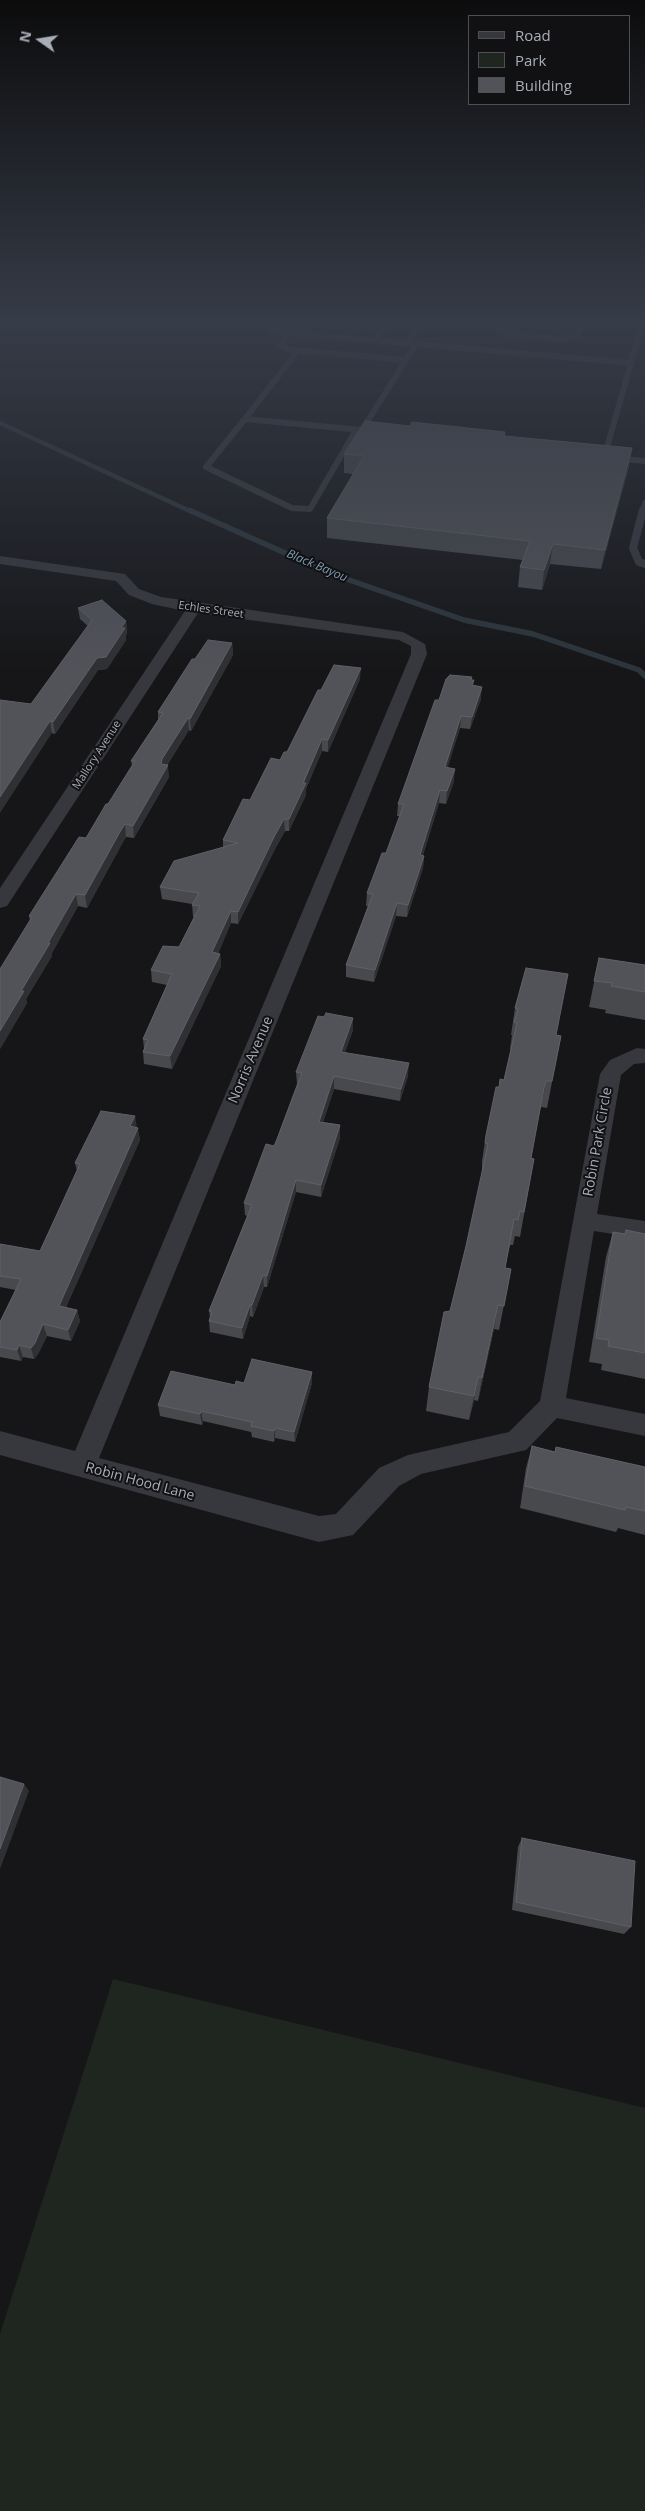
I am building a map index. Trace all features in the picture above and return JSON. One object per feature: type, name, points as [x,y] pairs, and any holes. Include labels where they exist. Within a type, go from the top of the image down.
[{"type":"street","name":"Echles Street","points":[[0,560],[120,577],[134,592],[157,601],[194,608],[403,636],[418,644],[420,654]]},
{"type":"street","name":"Mallory Avenue","points":[[0,902],[194,608]]},
{"type":"street","name":"Norris Avenue","points":[[82,1466],[420,654]]},
{"type":"street","name":"Robin Park Circle","points":[[552,1406],[611,1074],[617,1065],[627,1059],[637,1055],[645,1056]]},
{"type":"street","points":[[584,1221],[645,1230]]},
{"type":"street","name":"Robin Hood Lane","points":[[0,1443],[319,1530],[343,1526],[389,1476],[417,1463],[517,1442],[552,1406]]},
{"type":"street","points":[[552,1406],[645,1426]]},
{"type":"lane","points":[[227,441],[206,468],[292,508],[310,510],[352,441]]},
{"type":"lane","points":[[604,458],[609,441]]},
{"type":"lane","points":[[594,457],[645,461]]},
{"type":"lane","points":[[645,503],[633,548],[640,562],[645,564]]},
{"type":"green space","points":[[113,1979],[645,2108],[645,2511],[0,2511],[0,2334]]},
{"type":"building","points":[[352,441],[559,441],[632,448],[605,550],[553,544],[544,570],[520,567],[530,541],[327,518],[364,456],[344,454]]},
{"type":"building","points":[[102,600],[126,621],[121,628],[125,628],[106,657],[97,658],[53,722],[50,721],[0,797],[0,700],[31,704],[92,620],[78,608]]},
{"type":"building","points":[[208,640],[232,643],[190,719],[188,718],[162,759],[161,764],[168,765],[133,826],[125,824],[85,895],[76,894],[48,943],[50,943],[21,991],[24,991],[0,1031],[0,969],[32,917],[29,916],[79,837],[86,838],[135,761],[131,761],[163,713],[158,712],[192,659],[195,659]]},
{"type":"building","points":[[334,665],[361,668],[328,740],[322,739],[303,783],[306,783],[289,819],[284,819],[274,837],[238,912],[231,911],[212,952],[220,954],[170,1056],[143,1052],[148,1040],[143,1039],[172,974],[151,970],[163,946],[179,947],[200,906],[192,905],[199,893],[160,887],[174,861],[238,843],[223,840],[243,799],[250,800],[271,758],[280,760],[284,752],[287,752],[318,690],[321,690]]},
{"type":"building","points":[[450,675],[472,677],[471,680],[474,680],[472,685],[482,687],[472,717],[461,716],[445,767],[455,769],[447,791],[440,790],[420,855],[424,856],[408,905],[397,903],[375,970],[346,965],[373,894],[367,893],[382,853],[386,853],[404,804],[398,804],[435,700],[439,700],[446,679]]},
{"type":"building","points":[[599,958],[645,965],[645,992],[611,986],[612,983],[594,981]]},
{"type":"building","points":[[526,968],[568,974],[556,1035],[561,1036],[552,1081],[546,1081],[544,1088],[531,1158],[534,1159],[524,1212],[520,1211],[518,1220],[514,1219],[505,1268],[511,1269],[504,1306],[498,1305],[482,1378],[478,1377],[474,1396],[429,1387],[444,1312],[450,1311],[466,1246],[488,1144],[485,1143],[486,1135],[496,1087],[499,1087],[500,1079],[504,1080],[517,1023],[514,1022],[518,1009],[515,1008]]},
{"type":"building","points":[[326,1013],[353,1018],[341,1052],[409,1063],[401,1089],[334,1076],[319,1122],[340,1125],[321,1185],[296,1180],[267,1276],[263,1275],[242,1328],[209,1321],[212,1312],[209,1311],[252,1205],[244,1203],[266,1144],[274,1146],[276,1142],[302,1073],[296,1072],[318,1016],[324,1017]]},
{"type":"building","points":[[101,1111],[135,1116],[130,1126],[138,1128],[59,1306],[77,1310],[68,1330],[43,1324],[31,1348],[19,1345],[17,1350],[0,1347],[0,1322],[21,1279],[0,1276],[0,1244],[40,1251],[80,1164],[75,1163]]},
{"type":"building","points":[[626,1230],[645,1234],[645,1353],[608,1346],[609,1340],[596,1338],[613,1232],[625,1234]]},
{"type":"building","points":[[252,1359],[312,1372],[294,1432],[275,1428],[274,1431],[251,1426],[252,1422],[201,1411],[200,1414],[158,1405],[171,1371],[235,1385],[236,1381],[244,1383]]},
{"type":"building","points":[[532,1446],[555,1452],[556,1447],[645,1467],[645,1511],[626,1507],[625,1510],[525,1486]]},
{"type":"building","points":[[0,1777],[24,1784],[0,1849]]},
{"type":"building","points":[[522,1838],[635,1861],[631,1927],[516,1902]]},
{"type":"waterway","name":"Black Bayou","points":[[39,441],[192,512]]},
{"type":"waterway","name":"Black Bayou","points":[[189,510],[332,574],[464,620],[533,634],[639,670],[645,676]]}]
